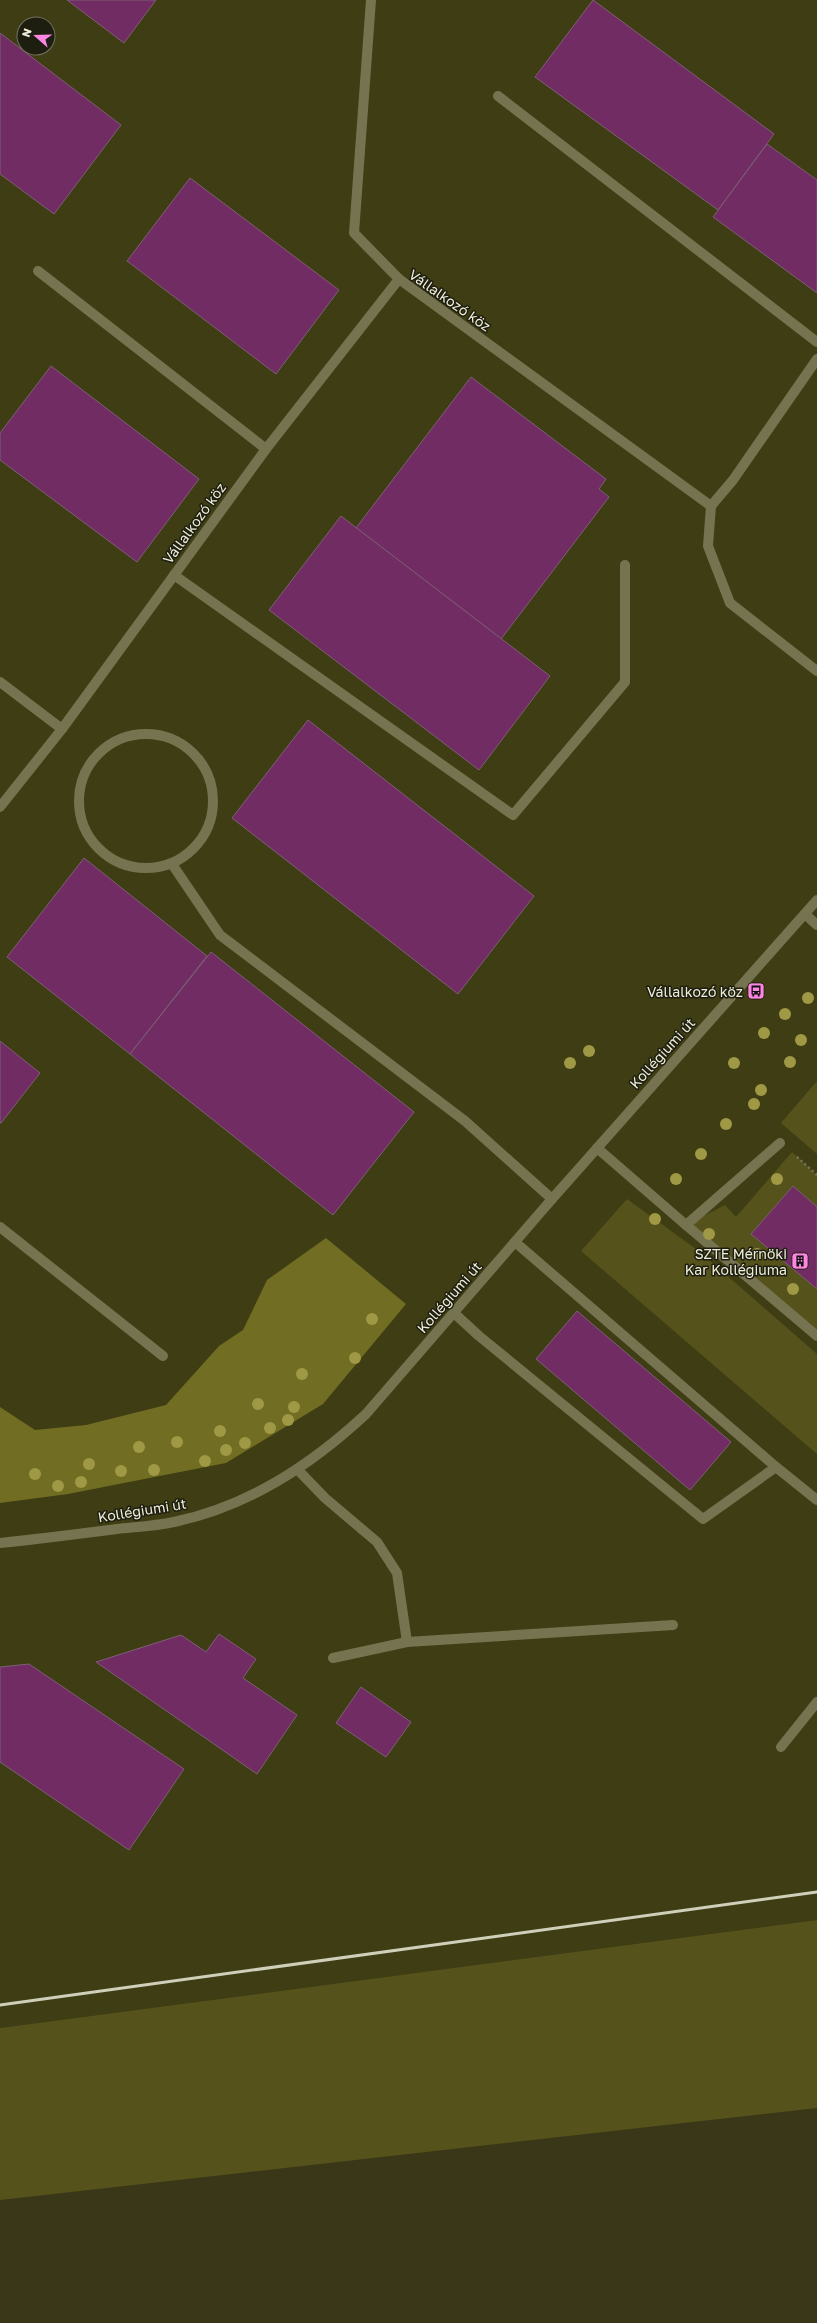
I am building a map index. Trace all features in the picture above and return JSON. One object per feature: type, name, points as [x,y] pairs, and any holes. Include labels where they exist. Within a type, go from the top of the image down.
[{"type":"street","points":[[371,0],[354,233],[398,279]]},
{"type":"street","points":[[498,96],[817,342]]},
{"type":"street","points":[[38,271],[266,449]]},
{"type":"street","name":"Vállalkozó köz","points":[[0,807],[62,729],[266,449],[398,279],[711,506]]},
{"type":"street","points":[[817,359],[733,480],[711,506],[708,546],[730,604],[817,671]]},
{"type":"street","points":[[174,575],[513,815],[625,682],[624,565]]},
{"type":"street","points":[[0,682],[62,729]]},
{"type":"street","points":[[146,733],[166,736],[184,745],[198,758],[208,773],[213,790],[213,808],[209,826],[200,842],[188,855],[172,864],[153,869],[133,868],[114,861],[98,849],[86,833],[80,814],[79,795],[84,775],[94,758],[109,745],[126,736],[146,733]]},
{"type":"street","points":[[172,864],[220,935],[465,1121],[552,1199]]},
{"type":"street","name":"Kollégiumi út","points":[[0,1543],[173,1522],[232,1504],[260,1492],[298,1470],[334,1444],[366,1414],[552,1199],[817,900]]},
{"type":"street","points":[[805,914],[817,925]]},
{"type":"street","points":[[686,1225],[780,1143]]},
{"type":"street","points":[[597,1148],[817,1336]]},
{"type":"street","points":[[0,1227],[163,1356]]},
{"type":"street","points":[[515,1242],[776,1467],[817,1500]]},
{"type":"street","points":[[454,1313],[479,1336],[703,1519],[776,1467]]},
{"type":"street","points":[[298,1470],[325,1498],[377,1542],[397,1573],[407,1642]]},
{"type":"street","points":[[333,1658],[407,1642],[673,1624]]},
{"type":"street","points":[[781,1747],[817,1702]]},
{"type":"shaded area","points":[[0,0],[817,0],[817,1920],[0,2028]]},
{"type":"shaded area","points":[[817,1081],[817,1154],[781,1123]]},
{"type":"shaded area","points":[[792,1152],[817,1175],[817,1207],[793,1186],[751,1234],[817,1289],[817,1336],[686,1225],[725,1205],[736,1217]]},
{"type":"shaded area","points":[[627,1199],[700,1252],[817,1354],[817,1454],[581,1251]]},
{"type":"shaded area","points":[[326,1238],[406,1304],[323,1404],[226,1463],[68,1494],[0,1503],[0,1407],[35,1430],[86,1425],[166,1405],[219,1346],[243,1330],[267,1280]]},
{"type":"shaded area","points":[[817,1920],[817,2108],[0,2200],[0,2028]]},
{"type":"building","points":[[67,0],[156,0],[124,43]]},
{"type":"building","points":[[593,0],[774,134],[718,210],[535,77]]},
{"type":"building","points":[[0,33],[16,45],[16,56],[30,56],[121,125],[54,214],[0,174]]},
{"type":"building","points":[[767,144],[817,180],[817,293],[713,217]]},
{"type":"building","points":[[190,178],[339,290],[276,374],[127,261]]},
{"type":"building","points":[[51,366],[199,479],[137,562],[0,460],[0,433]]},
{"type":"building","points":[[471,377],[606,479],[599,489],[609,497],[501,639],[356,528]]},
{"type":"building","points":[[341,516],[550,676],[479,770],[269,610]]},
{"type":"building","points":[[308,720],[534,896],[458,994],[232,818]]},
{"type":"building","points":[[84,858],[207,956],[130,1054],[7,957]]},
{"type":"building","points":[[211,952],[414,1112],[333,1215],[130,1054]]},
{"type":"building","points":[[0,1041],[40,1073],[1,1123],[0,1123]]},
{"type":"building","name":"SZTE Mérnöki Kar Kollégiuma","points":[[793,1186],[817,1207],[817,1289],[751,1234]]},
{"type":"building","points":[[577,1311],[731,1442],[690,1490],[536,1359]]},
{"type":"building","points":[[219,1634],[256,1659],[243,1678],[297,1715],[257,1774],[96,1662],[181,1635],[206,1652]]},
{"type":"building","points":[[29,1664],[184,1769],[129,1850],[0,1762],[0,1667]]},
{"type":"building","points":[[361,1687],[411,1722],[386,1757],[336,1723]]},
{"type":"railway","points":[[0,2005],[817,1892]]},
{"type":"place","name":"Vállalkozó köz","points":[[756,991]]},
{"type":"place","name":"SZTE Mérnöki Kar Kollégiuma","points":[[800,1261]]}]
